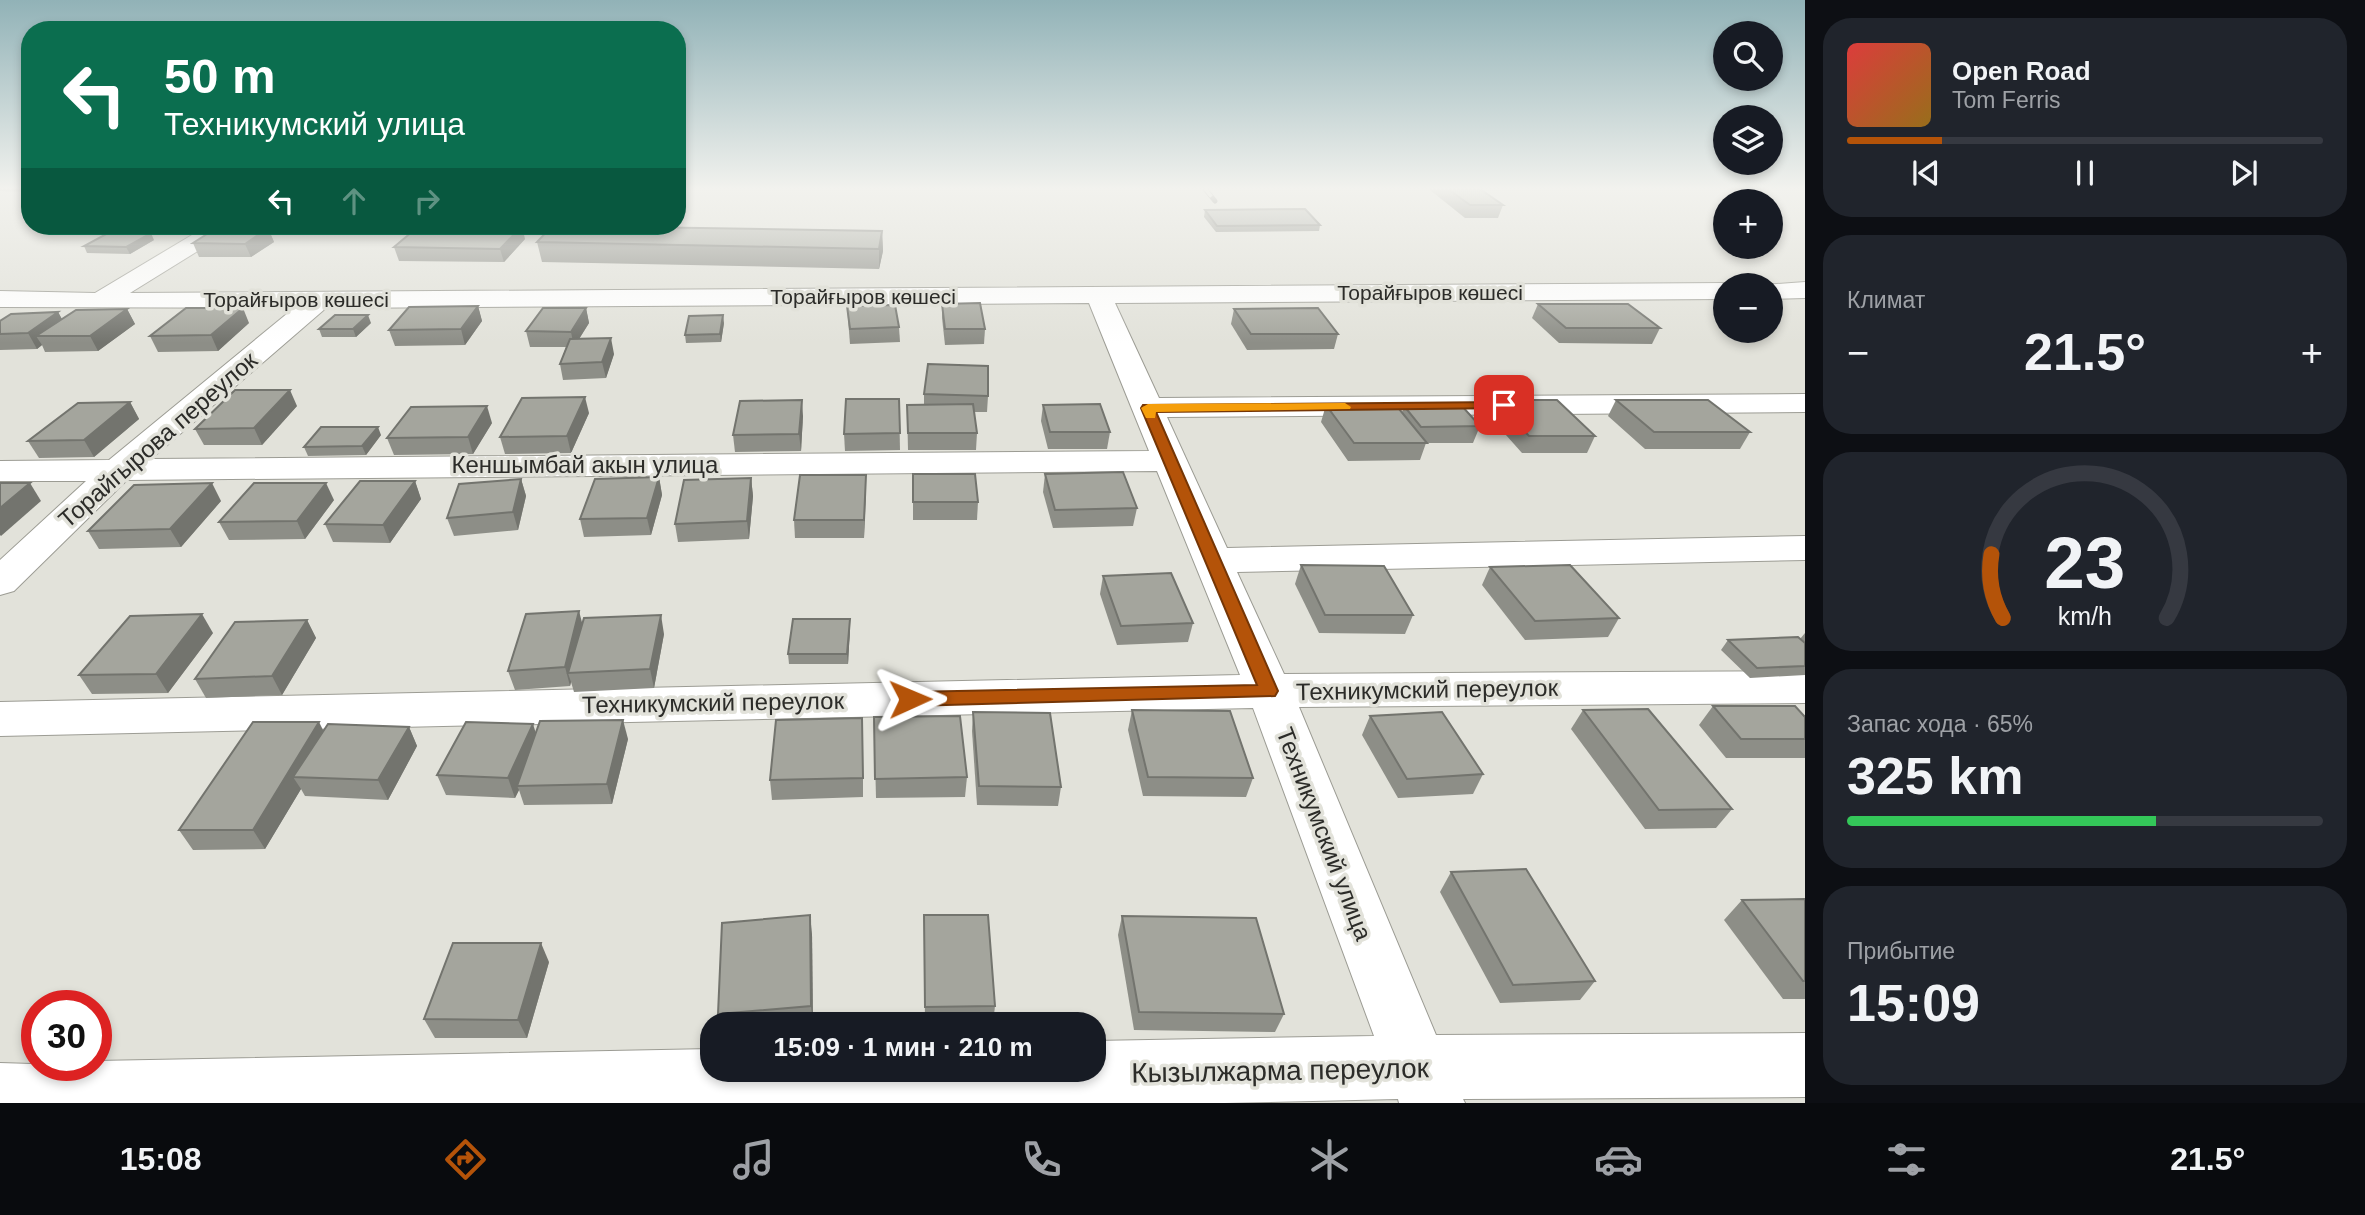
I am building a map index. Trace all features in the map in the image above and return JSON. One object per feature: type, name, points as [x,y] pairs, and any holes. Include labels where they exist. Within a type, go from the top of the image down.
[{"type":"street","points":[[99,301],[198,240]]},
{"type":"street","points":[[1783,290],[1805,290]]},
{"type":"street","name":"Торайғыров көшесі","points":[[0,299],[319,300],[1713,291]]},
{"type":"street","name":"Техникумский улица","points":[[1099,295],[1269,691],[1424,1085]]},
{"type":"street","name":"Торайгырова переулок","points":[[0,582],[120,468],[319,300]]},
{"type":"street","points":[[1148,408],[1805,403]]},
{"type":"street","name":"Кеншымбай акын улица","points":[[0,471],[1170,461]]},
{"type":"street","points":[[1213,560],[1805,548]]},
{"type":"street","name":"Техникумский переулок","points":[[0,719],[1269,691],[1805,687]]},
{"type":"street","name":"Кызылжарма переулок","points":[[0,1096],[1424,1085],[1805,1065]]},
{"type":"building","points":[[94,240],[138,240],[126,247],[84,246]]},
{"type":"building","points":[[197,240],[250,240],[245,244],[193,243]]},
{"type":"building","points":[[402,240],[508,240],[500,249],[394,247]]},
{"type":"building","points":[[538,240],[880,240],[879,249]]},
{"type":"building","points":[[980,303],[985,329],[945,329],[942,304]]},
{"type":"building","points":[[1538,304],[1628,304],[1660,328],[1566,328]]},
{"type":"building","points":[[895,305],[899,327],[850,329],[847,306]]},
{"type":"building","points":[[478,306],[461,329],[389,330],[409,307]]},
{"type":"building","points":[[186,308],[243,308],[211,335],[150,336]]},
{"type":"building","points":[[543,308],[586,308],[571,332],[526,331]]},
{"type":"building","points":[[1318,308],[1338,334],[1251,334],[1234,309]]},
{"type":"building","points":[[127,309],[90,336],[36,336],[76,310]]},
{"type":"building","points":[[58,312],[28,333],[0,334],[0,321],[11,314]]},
{"type":"building","points":[[335,315],[368,315],[353,329],[319,329]]},
{"type":"building","points":[[723,315],[720,334],[685,335],[689,316]]},
{"type":"building","points":[[611,338],[602,362],[560,364],[570,339]]},
{"type":"building","points":[[928,364],[988,366],[988,396],[924,394]]},
{"type":"building","points":[[235,390],[290,390],[254,428],[195,429]]},
{"type":"building","points":[[585,397],[567,436],[500,437],[522,398]]},
{"type":"building","points":[[846,399],[899,399],[900,433],[844,434]]},
{"type":"building","points":[[802,400],[799,434],[733,435],[740,401]]},
{"type":"building","points":[[1495,400],[1557,400],[1595,436],[1529,436]]},
{"type":"building","points":[[1616,400],[1708,400],[1750,432],[1654,432]]},
{"type":"building","points":[[130,402],[84,440],[28,441],[78,403]]},
{"type":"building","points":[[973,404],[977,433],[908,433],[907,405]]},
{"type":"building","points":[[1100,404],[1110,432],[1050,432],[1043,405]]},
{"type":"building","points":[[1395,404],[1427,443],[1354,443],[1326,405]]},
{"type":"building","points":[[1461,405],[1480,426],[1421,427],[1404,406]]},
{"type":"building","points":[[487,406],[468,437],[387,438],[411,407]]},
{"type":"building","points":[[321,427],[378,427],[362,446],[304,447]]},
{"type":"building","points":[[1123,472],[1137,508],[1055,510],[1045,474]]},
{"type":"building","points":[[913,474],[975,474],[978,502],[913,502]]},
{"type":"building","points":[[800,475],[866,475],[864,520],[794,520]]},
{"type":"building","points":[[659,477],[647,518],[580,519],[595,479]]},
{"type":"building","points":[[751,478],[747,521],[675,524],[684,480]]},
{"type":"building","points":[[521,479],[513,512],[447,518],[459,484]]},
{"type":"building","points":[[360,481],[415,481],[383,525],[325,524]]},
{"type":"building","points":[[0,483],[30,483],[0,508]]},
{"type":"building","points":[[212,483],[170,529],[88,531],[134,485]]},
{"type":"building","points":[[254,483],[326,483],[297,521],[219,522]]},
{"type":"building","points":[[1301,565],[1384,566],[1413,615],[1325,615]]},
{"type":"building","points":[[1570,565],[1619,618],[1535,621],[1490,567]]},
{"type":"building","points":[[1171,573],[1193,623],[1121,626],[1103,576]]},
{"type":"building","points":[[579,611],[565,667],[508,671],[526,614]]},
{"type":"building","points":[[202,614],[156,674],[79,675],[130,616]]},
{"type":"building","points":[[661,615],[650,669],[568,673],[584,618]]},
{"type":"building","points":[[793,619],[850,619],[847,654],[788,654]]},
{"type":"building","points":[[307,620],[272,676],[195,679],[235,622]]},
{"type":"building","points":[[1798,637],[1805,643],[1805,666],[1757,668],[1728,640]]},
{"type":"building","points":[[1713,706],[1795,706],[1805,717],[1805,739],[1741,739]]},
{"type":"building","points":[[1648,709],[1732,809],[1659,810],[1583,710]]},
{"type":"building","points":[[1132,710],[1230,711],[1253,778],[1148,777]]},
{"type":"building","points":[[973,712],[1050,713],[1061,787],[979,786]]},
{"type":"building","points":[[1442,712],[1483,774],[1407,779],[1370,716]]},
{"type":"building","points":[[960,716],[967,777],[875,779],[874,717]]},
{"type":"building","points":[[862,718],[863,778],[770,780],[776,720]]},
{"type":"building","points":[[623,720],[607,784],[517,786],[540,721]]},
{"type":"building","points":[[253,722],[319,722],[253,830],[179,830]]},
{"type":"building","points":[[466,722],[533,724],[508,778],[437,775]]},
{"type":"building","points":[[328,724],[409,727],[378,780],[293,777]]},
{"type":"building","points":[[1526,869],[1595,981],[1513,985],[1451,872]]},
{"type":"building","points":[[1805,899],[1805,981],[1803,981],[1742,900]]},
{"type":"building","points":[[810,915],[811,1006],[718,1012],[722,923]]},
{"type":"building","points":[[924,915],[988,915],[995,1006],[925,1007]]},
{"type":"building","points":[[1122,916],[1256,918],[1284,1014],[1139,1012]]},
{"type":"building","points":[[453,943],[541,943],[518,1020],[424,1019]]},
{"type":"slow traffic","points":[[1151,415],[1148,408],[1345,407]]},
{"type":"route","points":[[910,699],[1269,691],[1148,408],[1504,405]]}]
